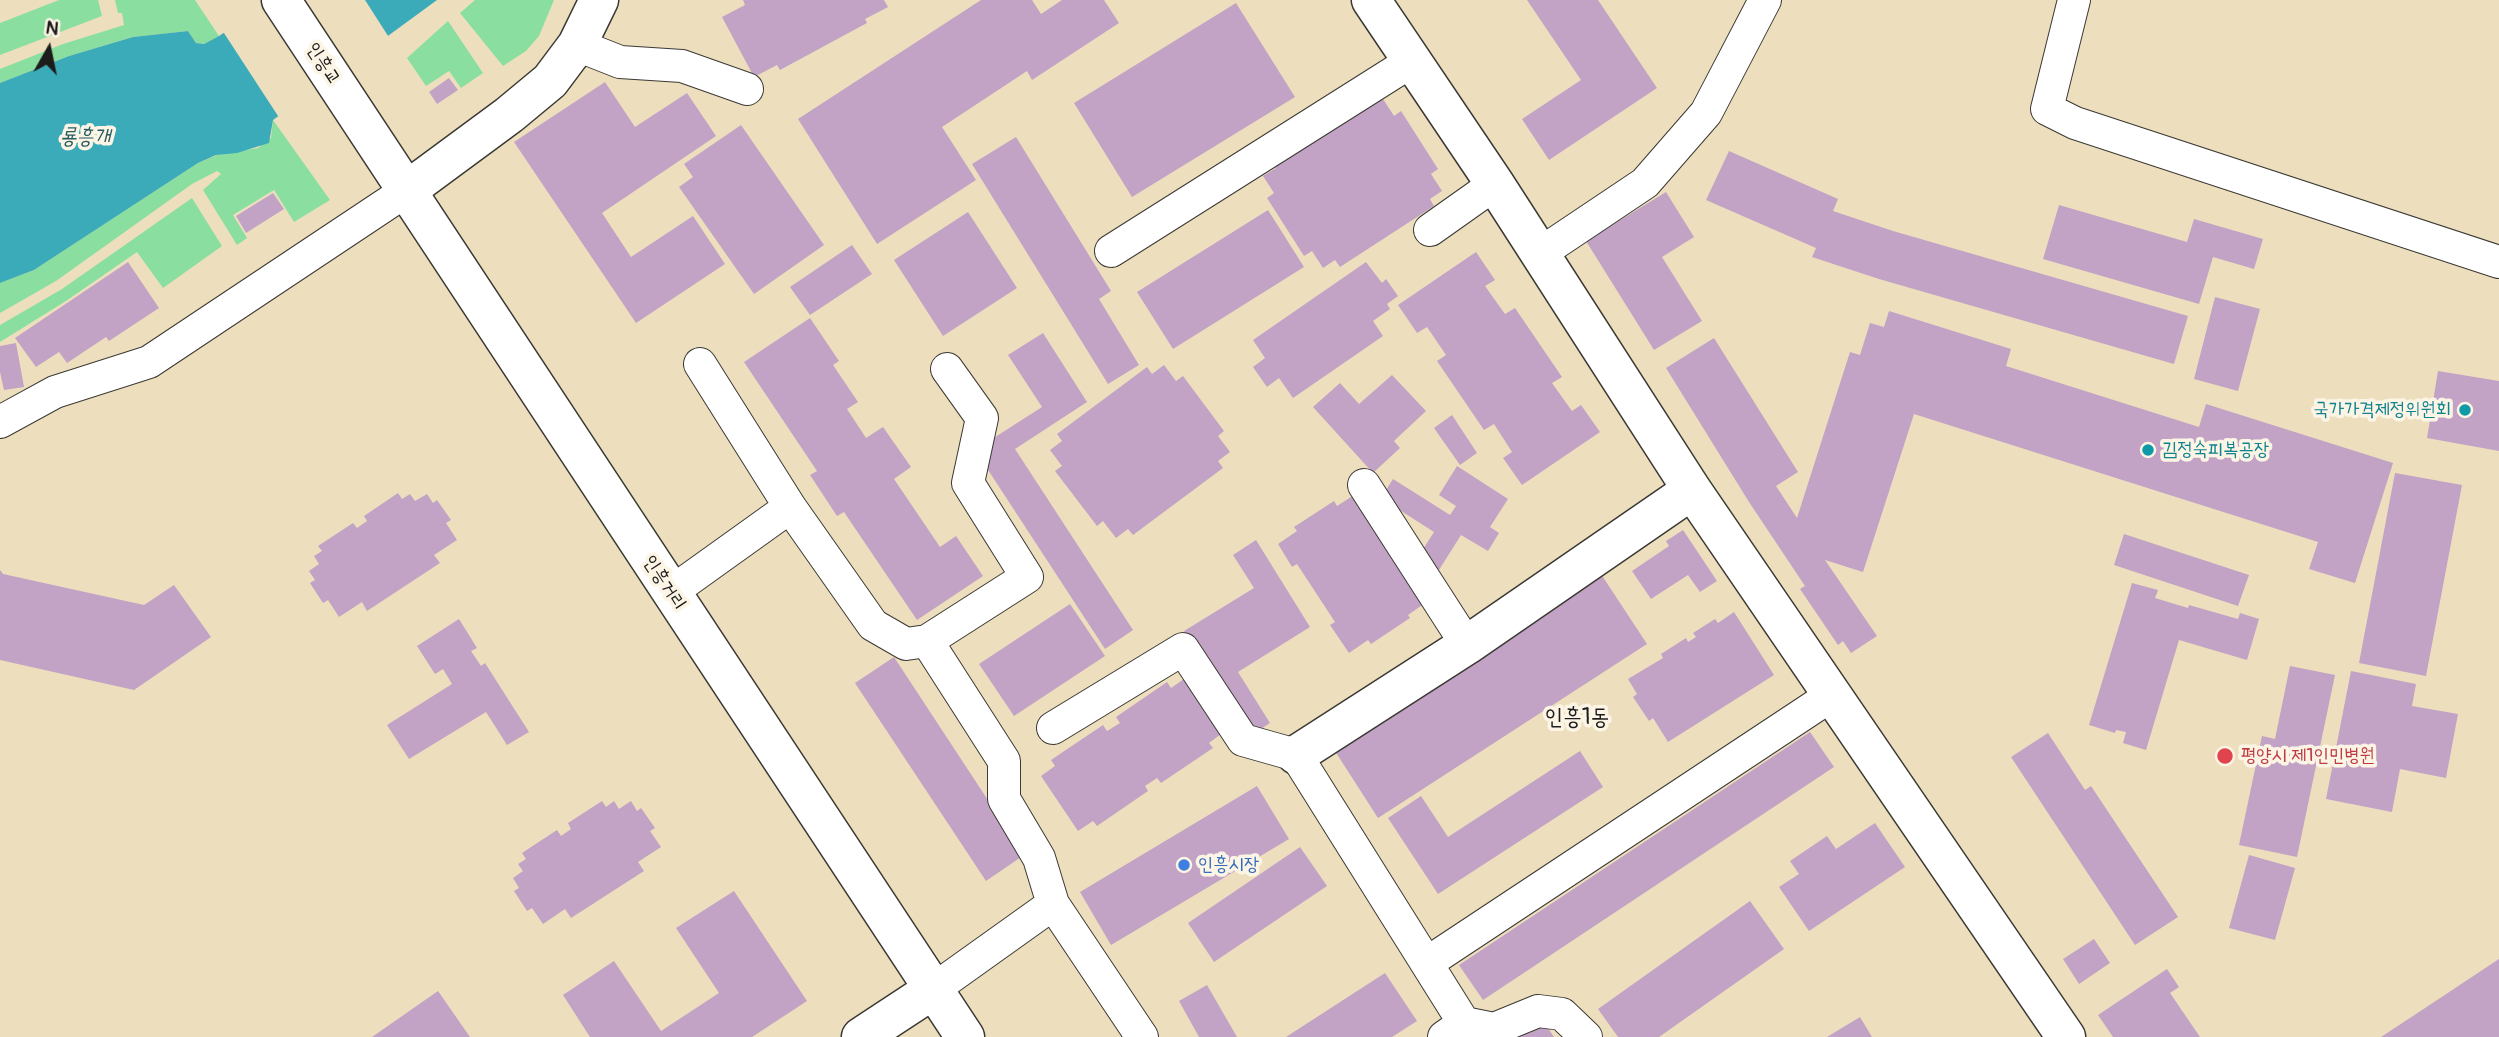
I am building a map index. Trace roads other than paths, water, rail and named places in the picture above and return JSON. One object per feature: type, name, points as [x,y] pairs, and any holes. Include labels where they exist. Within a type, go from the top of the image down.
[{"type":"street","name":"인흥교","points":[[281,0],[365,128]]},
{"type":"street","points":[[0,422],[55,392],[149,362],[406,191],[509,115],[550,81],[577,45],[599,0]]},
{"type":"street","points":[[1539,254],[1645,183],[1706,113],[1765,0]]},
{"type":"street","points":[[2074,0],[2047,109],[2075,122],[2499,262]]},
{"type":"street","points":[[1378,6],[1692,490],[2066,1037]]},
{"type":"street","points":[[577,45],[620,62],[682,66],[747,89]]},
{"type":"street","points":[[1111,251],[1412,61]]},
{"type":"street","name":"인흥거리","points":[[365,128],[965,1037]]},
{"type":"street","points":[[1430,230],[1495,184]]},
{"type":"street","points":[[700,364],[790,508],[873,625],[906,644],[927,640],[1027,577],[968,483],[982,418],[947,369]]},
{"type":"street","points":[[1364,485],[1467,645]]},
{"type":"street","points":[[1296,755],[1467,645],[1692,490]]},
{"type":"street","points":[[670,593],[790,508]]},
{"type":"street","points":[[927,640],[1004,761],[1004,799],[1039,858],[1054,904],[1142,1037]]},
{"type":"street","points":[[1053,728],[1184,649],[1243,740],[1296,755],[1427,963],[1454,1030],[1494,1029],[1538,1011],[1562,1014],[1586,1037]]},
{"type":"street","points":[[1427,963],[1832,695]]},
{"type":"street","points":[[861,1037],[1054,904]]},
{"type":"water","name":"룡흥개","points":[[272,0],[437,0],[273,120],[269,143],[237,153],[216,155],[198,163],[34,270],[0,283],[0,83],[69,56],[133,37],[188,31],[196,43],[204,44]]},
{"type":"place","name":"국가가격제정위원회","points":[[2465,410]]},
{"type":"place","name":"김정숙피복공장","points":[[2148,450]]},
{"type":"place","name":"평양시 제1인민병원","points":[[2225,756]]},
{"type":"place","name":"인흥시장","points":[[1184,865]]},
{"type":"district","name":"인흥1동","points":[[1577,718]]}]
